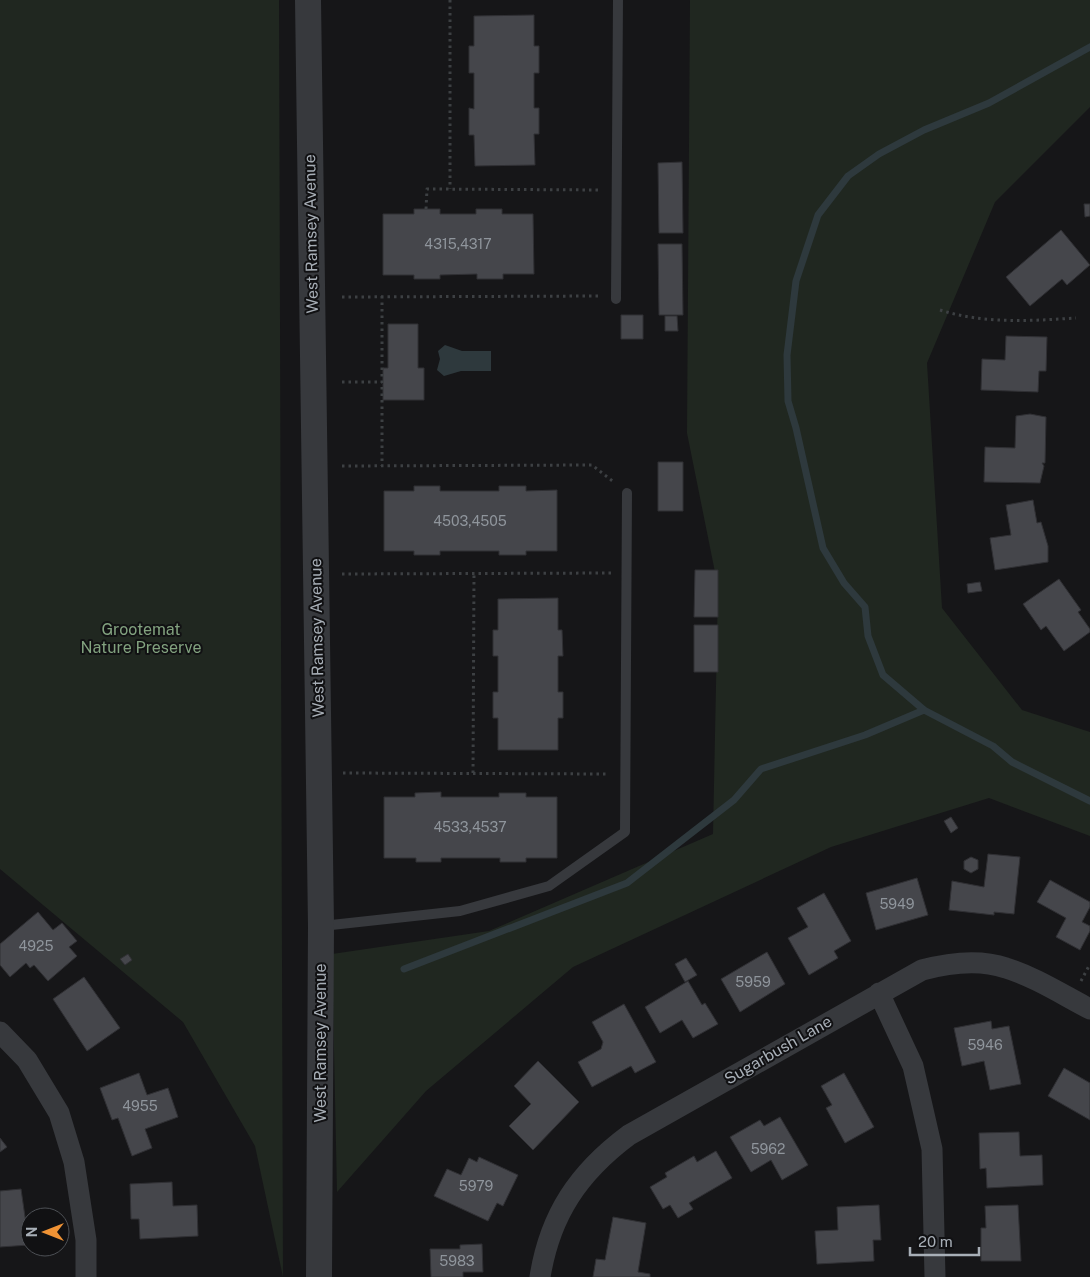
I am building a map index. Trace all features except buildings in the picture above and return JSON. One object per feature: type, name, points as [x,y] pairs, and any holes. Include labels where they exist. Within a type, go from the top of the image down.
[{"type":"street","name":"West Ramsey Avenue","points":[[308,0],[321,926],[319,1277]]},
{"type":"street","name":"Sugarbush Lane","points":[[540,1277],[544,1257],[558,1216],[576,1186],[603,1154],[629,1136],[879,992],[922,970],[942,965],[972,963],[1005,967],[1090,1009]]},
{"type":"street","points":[[879,992],[913,1066],[932,1149],[935,1277]]},
{"type":"street","points":[[0,1032],[28,1060],[59,1113],[74,1162],[86,1240],[86,1277]]},
{"type":"lane","points":[[616,298],[618,0]]},
{"type":"lane","points":[[321,926],[460,911],[549,886],[625,832],[627,493]]},
{"type":"path","points":[[450,0],[450,189]]},
{"type":"path","points":[[426,209],[427,189],[617,190]]},
{"type":"path","points":[[382,296],[382,466]]},
{"type":"path","points":[[342,297],[616,298]]},
{"type":"path","points":[[940,310],[965,318],[1032,321],[1076,318]]},
{"type":"path","points":[[342,382],[382,382]]},
{"type":"path","points":[[342,466],[592,465],[627,493]]},
{"type":"path","points":[[342,574],[627,572]]},
{"type":"path","points":[[473,773],[474,573]]},
{"type":"path","points":[[342,773],[625,774]]},
{"type":"green space","name":"Grootemat Nature Preserve","points":[[0,0],[279,0],[283,1277],[255,1146],[183,1022],[0,869]]},
{"type":"green space","points":[[690,0],[1090,0],[1090,107],[995,202],[927,363],[942,608],[1022,710],[1090,732],[1090,836],[989,798],[831,847],[573,967],[426,1091],[337,1192],[332,954],[489,931],[713,834],[718,587],[687,433]]},
{"type":"shaded area","points":[[445,345],[462,351],[491,351],[491,371],[461,371],[444,376],[437,370],[440,359],[438,351]]},
{"type":"waterway","points":[[1090,47],[989,103],[924,130],[879,154],[848,176],[818,215],[796,281],[787,355],[788,401],[796,428],[823,548],[844,583],[865,607],[868,636],[883,675],[924,710],[993,746],[1012,762],[1090,801]]},
{"type":"waterway","points":[[404,969],[627,883],[734,800],[761,769],[865,735],[924,710]]}]
